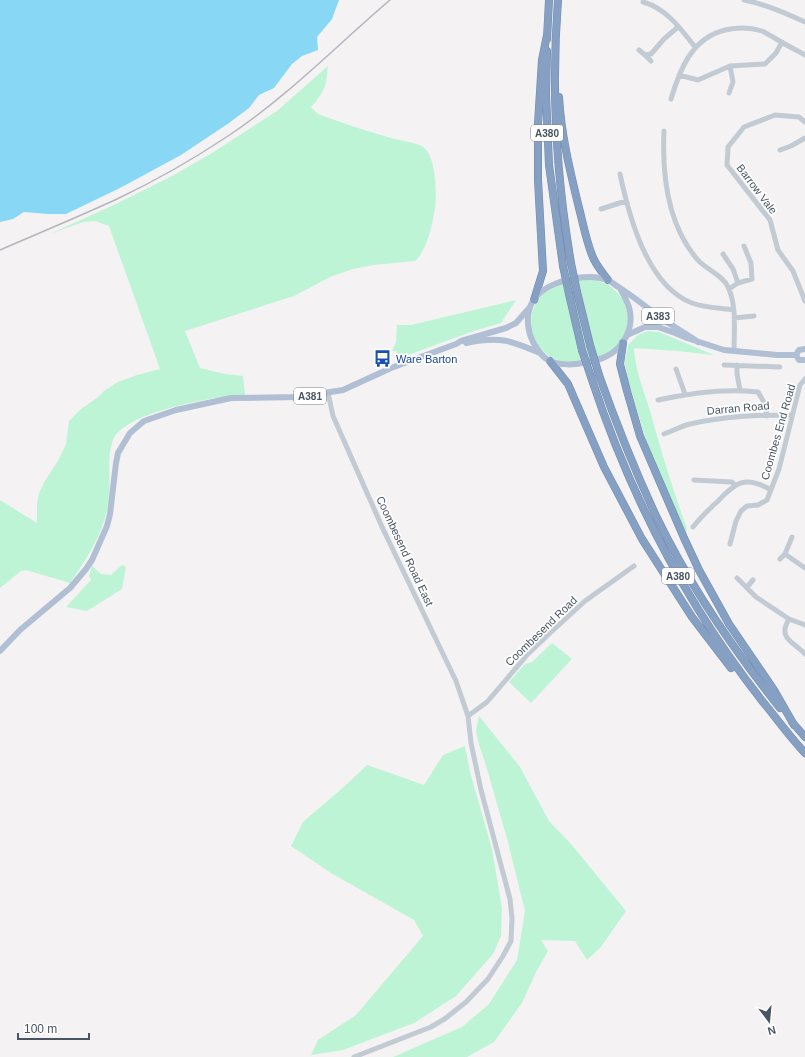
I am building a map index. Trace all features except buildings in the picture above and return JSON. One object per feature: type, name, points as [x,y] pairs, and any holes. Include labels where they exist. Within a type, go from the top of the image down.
[{"type":"highway","name":"A380","points":[[549,0],[547,35],[547,136],[553,199],[563,266],[582,350],[614,445],[659,543],[707,624],[750,686],[805,753]]},
{"type":"highway","name":"A380","points":[[558,0],[555,57],[556,144],[562,204],[571,264],[577,292],[599,374],[612,411],[638,475],[657,518],[682,564],[715,620],[742,659],[805,737]]},
{"type":"highway","name":"A380","points":[[532,304],[542,271],[538,180],[538,124],[542,60],[547,35]]},
{"type":"highway","name":"A380","points":[[555,57],[562,126],[575,192],[592,254],[596,263],[608,280]]},
{"type":"highway","name":"A380","points":[[623,343],[620,364],[640,436],[684,538],[699,570],[729,624],[774,690],[794,725]]},
{"type":"highway","name":"A380","points":[[550,361],[568,384],[588,433],[607,473],[631,519],[673,590],[731,668],[750,686]]},
{"type":"main road","points":[[586,277],[608,280],[620,288],[627,301],[630,313],[630,323],[627,335],[623,343],[610,354],[599,359],[568,365],[550,361],[540,354],[532,340],[528,320],[532,304],[548,287],[568,280],[586,277]]},
{"type":"main road","name":"A383","points":[[620,288],[629,293],[661,318],[698,342]]},
{"type":"main road","name":"A381","points":[[0,651],[20,630],[70,588],[89,565],[107,526],[118,453],[130,433],[144,421],[176,410],[231,398],[299,397],[342,390],[391,368],[461,341],[512,326],[521,318],[532,304]]},
{"type":"main road","name":"A383","points":[[627,335],[651,326],[664,328],[709,346],[734,351],[796,355],[799,360],[805,360]]},
{"type":"main road","name":"A381","points":[[456,344],[488,339],[514,342],[540,354]]},
{"type":"main road","points":[[796,355],[799,350],[802,348],[805,349]]},
{"type":"street","points":[[744,0],[755,2],[805,22]]},
{"type":"street","points":[[643,2],[661,9],[695,47]]},
{"type":"street","points":[[645,55],[651,54],[664,39],[678,27]]},
{"type":"street","points":[[671,99],[679,75],[687,58],[695,47],[710,35],[720,31],[731,28],[746,27],[774,36],[805,55]]},
{"type":"street","points":[[679,75],[698,80],[730,66],[765,64],[776,53],[782,42]]},
{"type":"street","points":[[639,50],[651,61]]},
{"type":"street","points":[[729,93],[733,82],[730,66]]},
{"type":"street","name":"Barrow Vale","points":[[805,122],[799,117],[774,115],[744,128],[728,147],[727,165],[770,220],[778,250],[793,270],[805,301]]},
{"type":"street","points":[[664,131],[664,175],[675,222],[691,253],[701,264],[726,283],[729,289],[734,310],[734,351]]},
{"type":"street","points":[[780,150],[805,138]]},
{"type":"street","points":[[620,174],[636,234],[645,255],[664,283],[680,298],[692,303],[705,307],[734,310]]},
{"type":"street","points":[[601,209],[626,201]]},
{"type":"street","points":[[729,289],[738,283],[752,279],[751,263],[744,246]]},
{"type":"street","points":[[723,254],[733,268],[738,283]]},
{"type":"street","points":[[734,318],[754,316]]},
{"type":"street","points":[[724,365],[780,367]]},
{"type":"street","points":[[737,365],[740,390]]},
{"type":"street","points":[[676,369],[685,394]]},
{"type":"street","name":"Coombes End Road","points":[[730,544],[736,521],[741,511],[747,506],[758,505],[767,500],[779,469],[800,385],[805,379]]},
{"type":"street","points":[[658,400],[685,394],[740,390],[758,392],[765,404],[767,416]]},
{"type":"street","name":"Coombesend Road East","points":[[328,393],[333,416],[383,529],[456,680],[468,716],[471,743],[481,790],[510,898],[512,918],[511,941],[503,956],[488,979],[466,1002],[446,1018],[431,1027],[354,1057]]},
{"type":"street","name":"Darran Road","points":[[664,434],[689,424],[716,418],[792,415]]},
{"type":"street","points":[[694,480],[732,482],[735,485]]},
{"type":"street","points":[[692,527],[735,485],[743,482],[759,483],[771,490]]},
{"type":"street","points":[[780,560],[785,554],[792,536]]},
{"type":"street","points":[[785,554],[805,568]]},
{"type":"street","name":"Coombesend Road","points":[[468,716],[487,702],[528,654],[585,601],[634,566]]},
{"type":"street","points":[[737,578],[756,597],[789,619],[805,625]]},
{"type":"street","points":[[747,587],[753,580]]},
{"type":"street","points":[[789,619],[784,631],[788,640],[805,654]]},
{"type":"green space","points":[[328,66],[322,93],[311,107],[318,114],[372,133],[413,143],[423,147],[431,158],[436,185],[435,208],[429,236],[423,250],[415,261],[373,265],[353,269],[330,277],[294,296],[185,331],[200,368],[225,374],[243,376],[245,395],[215,398],[174,407],[136,420],[122,428],[114,438],[110,452],[109,495],[105,519],[96,542],[70,583],[26,570],[21,571],[0,588],[0,500],[37,523],[37,504],[39,493],[66,444],[69,421],[81,409],[118,382],[160,369],[109,226],[95,221],[83,222],[50,234],[172,176],[212,153],[277,111]]},
{"type":"green space","points":[[590,279],[602,282],[612,288],[620,296],[626,306],[628,317],[627,328],[622,338],[611,350],[592,358],[569,362],[551,357],[542,350],[532,331],[531,320],[533,310],[538,300],[546,292],[556,286]]},
{"type":"green space","points":[[516,300],[501,323],[471,332],[397,359],[395,358],[397,351],[392,351],[396,342],[397,325],[411,325]]},
{"type":"green space","points":[[648,331],[659,332],[714,355],[634,348],[640,380],[667,470],[687,529],[685,535],[648,446],[628,380],[625,363],[628,345],[638,335]]},
{"type":"green space","points":[[122,565],[126,567],[122,589],[87,611],[66,607],[91,580],[89,576],[92,566],[101,574],[111,575]]},
{"type":"green space","points":[[552,643],[572,659],[531,703],[509,682],[525,664],[532,662]]},
{"type":"green space","points":[[479,716],[520,767],[549,821],[571,844],[626,911],[601,947],[587,960],[575,941],[541,940],[548,951],[536,972],[522,1003],[494,1042],[467,1057],[393,1057],[462,1027],[489,1004],[517,960],[525,911],[508,842],[478,741],[476,730]]},
{"type":"green space","points":[[465,746],[470,772],[492,849],[502,908],[501,936],[493,954],[456,996],[414,1023],[343,1050],[311,1055],[318,1040],[356,1015],[423,936],[414,920],[331,873],[291,846],[303,822],[367,765],[424,785],[443,755]]},
{"type":"water","points":[[0,0],[339,0],[332,19],[317,37],[318,50],[302,56],[292,64],[274,88],[259,95],[249,108],[181,155],[120,188],[66,214],[24,212],[13,219],[0,222]]},
{"type":"railway","points":[[0,250],[117,199],[173,170],[214,145],[271,105],[390,0]]},
{"type":"place","name":"Ware Barton","points":[[383,359]]}]
